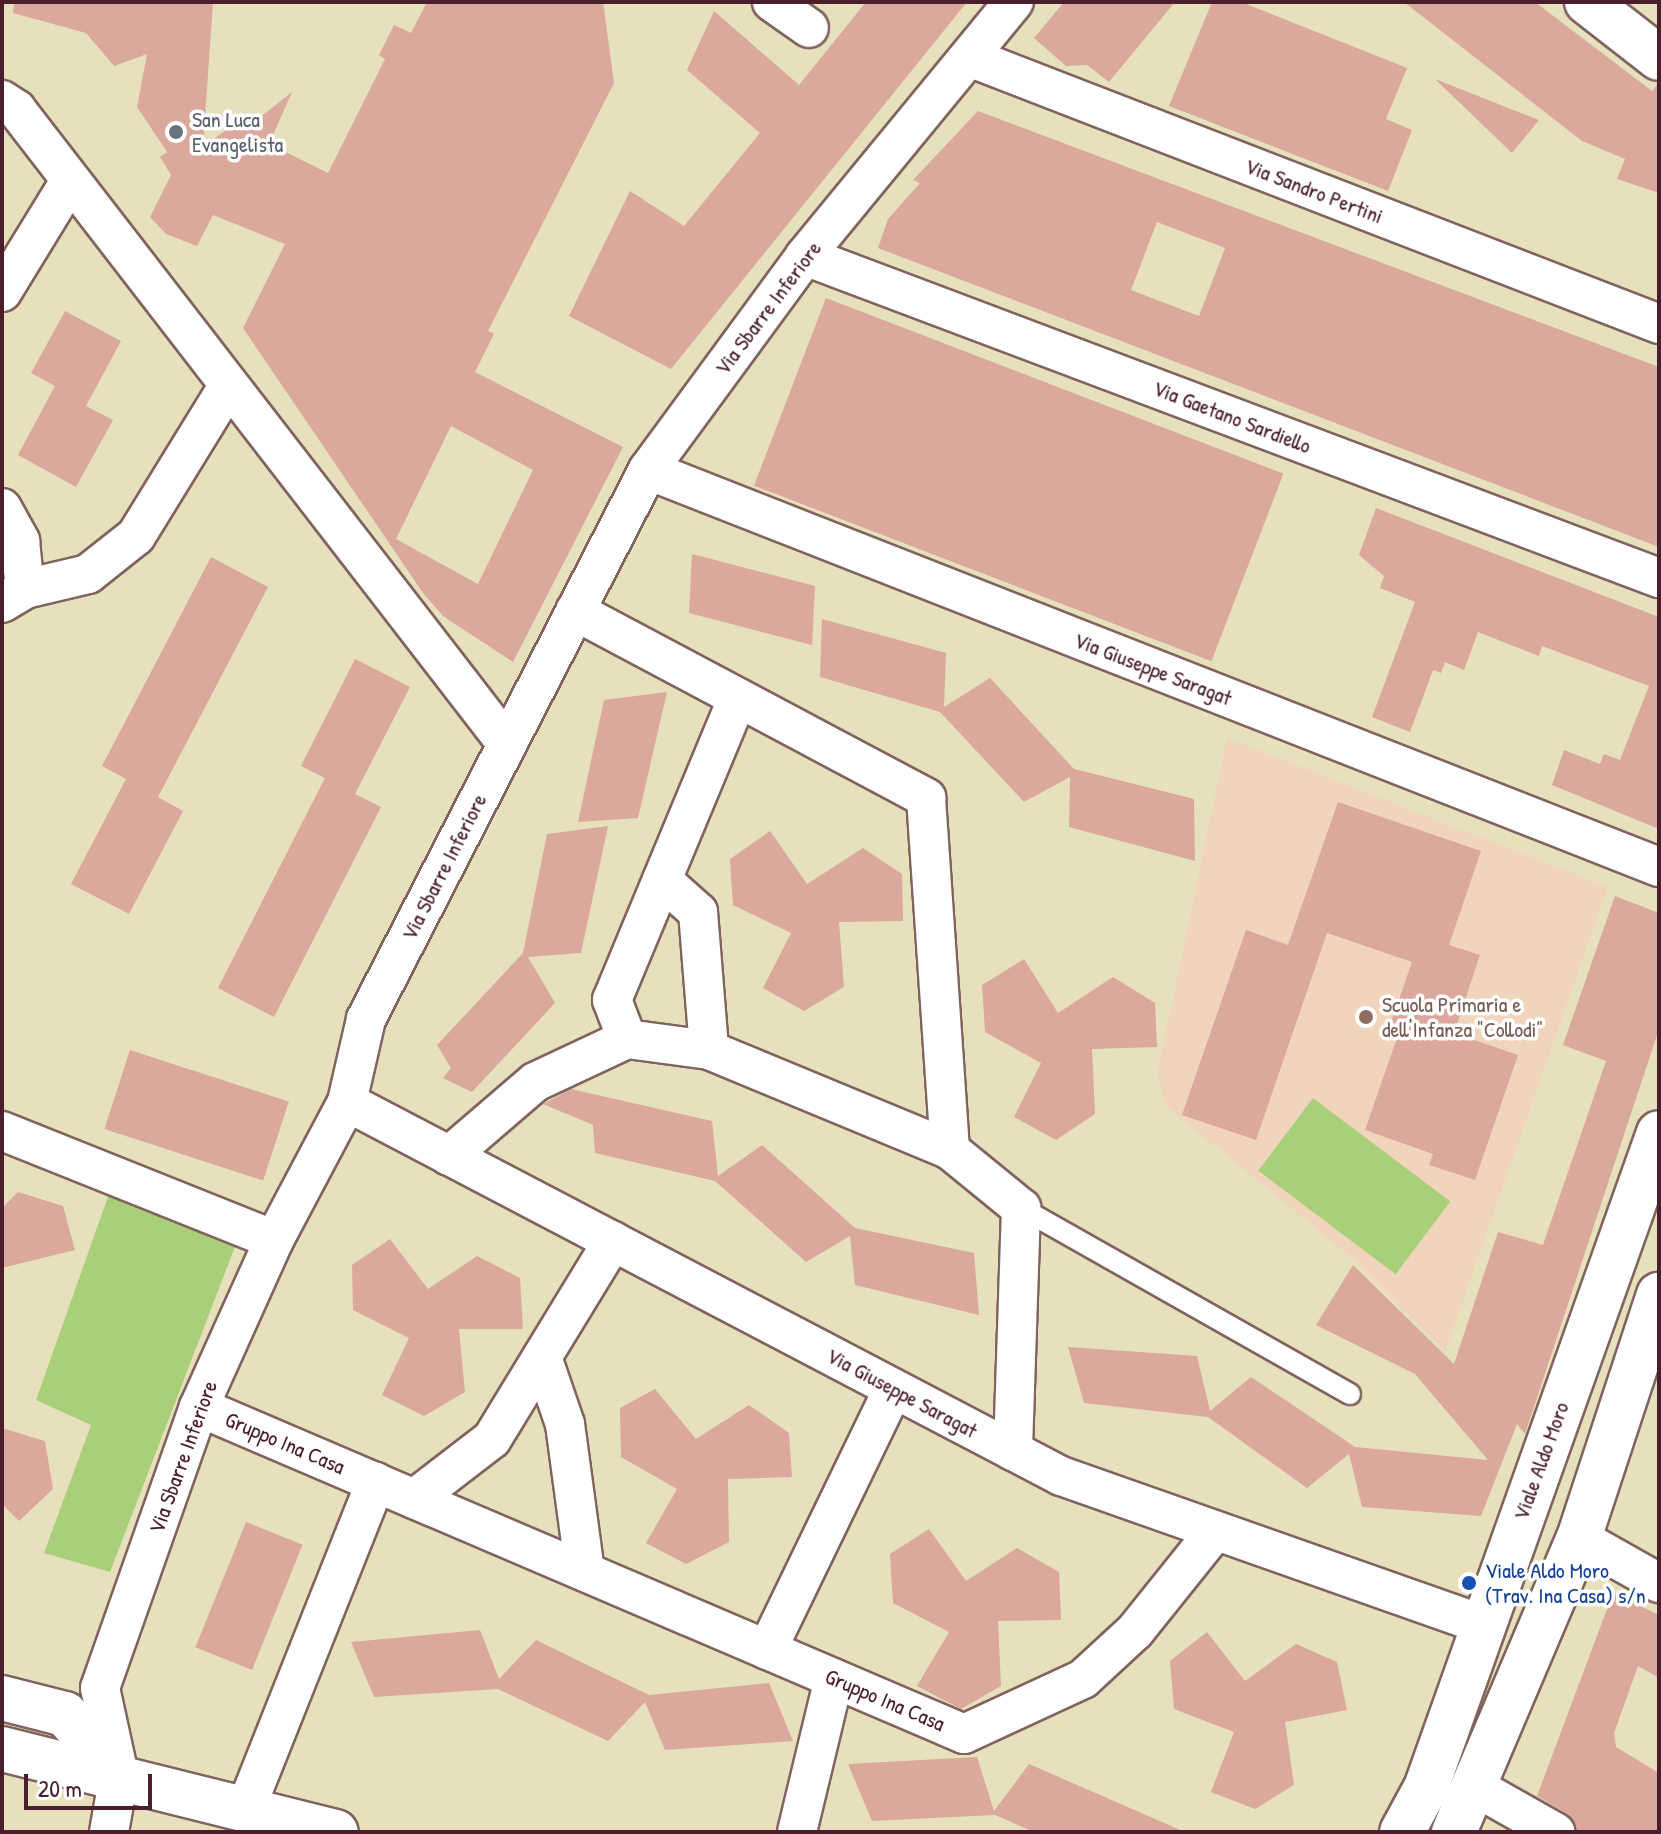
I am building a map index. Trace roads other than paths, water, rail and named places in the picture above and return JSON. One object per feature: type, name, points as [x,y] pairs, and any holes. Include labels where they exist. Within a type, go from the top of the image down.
[{"type":"street","points":[[772,2],[809,28]]},
{"type":"street","name":"Via Sbarre Inferiore","points":[[109,1832],[119,1775],[100,1688],[199,1407],[274,1240],[347,1102],[366,1019],[648,470],[805,256],[1014,2]]},
{"type":"street","points":[[1587,2],[1659,58]]},
{"type":"street","name":"Via Sandro Pertini","points":[[969,57],[1659,324]]},
{"type":"street","points":[[2,100],[70,181],[227,388],[507,744]]},
{"type":"street","points":[[2,292],[70,181]]},
{"type":"street","name":"Via Gaetano Sardiello","points":[[805,256],[1659,578]]},
{"type":"street","points":[[2,508],[20,541],[14,596],[88,574],[136,536],[227,388]]},
{"type":"street","name":"Via Giuseppe Saragat","points":[[648,470],[1659,867]]},
{"type":"street","points":[[575,611],[926,798],[950,1150]]},
{"type":"street","points":[[627,1039],[612,1000],[738,698]]},
{"type":"street","points":[[662,880],[698,912],[709,1050]]},
{"type":"street","points":[[449,1156],[535,1082],[627,1039],[709,1050],[950,1150],[1021,1208],[1013,1451]]},
{"type":"street","name":"Via Giuseppe Saragat","points":[[347,1102],[1013,1451],[1215,1531],[1482,1624]]},
{"type":"street","points":[[2,1131],[274,1240]]},
{"type":"street","name":"Viale Aldo Moro","points":[[1402,1832],[1426,1788],[1659,1133]]},
{"type":"street","points":[[414,1499],[492,1439],[613,1241]]},
{"type":"street","points":[[1454,1832],[1477,1788],[1579,1538],[1659,1295]]},
{"type":"street","points":[[542,1357],[565,1424],[585,1572]]},
{"type":"street","points":[[767,1650],[893,1389]]},
{"type":"street","name":"Gruppo Ina Casa","points":[[199,1407],[964,1734],[1083,1679],[1135,1631],[1215,1531]]},
{"type":"street","points":[[246,1808],[376,1482]]},
{"type":"street","points":[[1579,1538],[1659,1583]]},
{"type":"street","points":[[797,1832],[834,1678]]},
{"type":"street","points":[[2,1698],[65,1714],[119,1775]]},
{"type":"street","points":[[2,1749],[119,1775],[336,1832]]},
{"type":"street","points":[[1477,1788],[1555,1832]]},
{"type":"lane","points":[[1021,1208],[1350,1394]]},
{"type":"place","name":"San Luca Evangelista","points":[[176,132]]},
{"type":"place","name":"Scuola Primaria e dell'Infanza \"Collodi\"","points":[[1366,1017]]},
{"type":"place","name":"Viale Aldo Moro (Trav. Ina Casa) s/n","points":[[1469,1583]]}]
